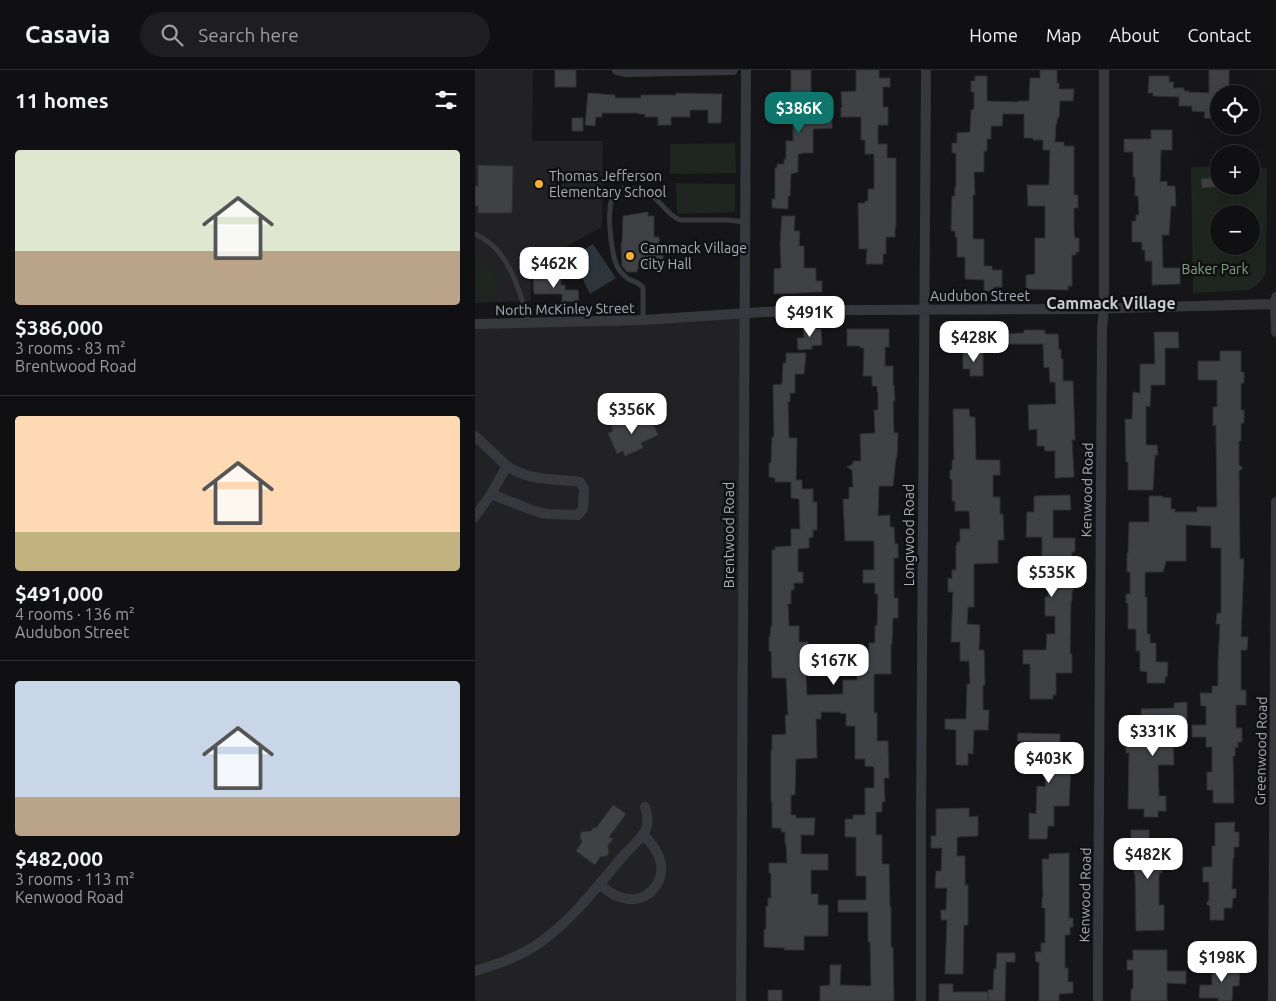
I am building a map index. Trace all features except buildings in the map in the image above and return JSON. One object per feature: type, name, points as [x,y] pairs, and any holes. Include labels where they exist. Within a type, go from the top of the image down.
[{"type":"street","points":[[617,70],[626,72],[733,70]]},
{"type":"street","name":"Brentwood Road","points":[[741,1001],[745,70]]},
{"type":"street","name":"Longwood Road","points":[[921,1001],[926,70]]},
{"type":"street","name":"Kenwood Road","points":[[1098,1001],[1102,329],[1104,308],[1104,70]]},
{"type":"street","points":[[1275,300],[1276,332]]},
{"type":"street","name":"Audubon Street","points":[[745,313],[925,309],[1073,309],[1275,300]]},
{"type":"street","name":"North McKinley Street","points":[[475,324],[643,320],[745,313]]},
{"type":"street","points":[[475,436],[507,466],[534,478],[580,482],[584,489],[583,509],[578,515],[549,514],[529,509],[491,494]]},
{"type":"street","points":[[475,518],[507,466]]},
{"type":"street","name":"Greenwood Road","points":[[1273,1001],[1276,502]]},
{"type":"street","points":[[475,970],[511,958],[542,941],[564,923],[583,904],[643,834],[648,821],[645,807]]},
{"type":"street","points":[[600,884],[615,895],[627,899],[641,898],[653,890],[661,876],[661,862],[655,848],[643,834]]},
{"type":"lane","points":[[643,320],[643,288],[640,284],[627,278],[617,266],[614,257],[610,220],[611,201],[617,191],[625,188],[648,192],[675,218],[680,220],[745,222]]},
{"type":"lane","points":[[475,234],[494,246],[503,258],[521,296],[530,323]]},
{"type":"shaded area","name":"Thomas Jefferson Elementary School","points":[[475,70],[533,70],[532,141],[603,141],[602,227],[531,266],[531,301],[475,303]]},
{"type":"shaded area","points":[[593,244],[616,278],[590,294],[572,257]]},
{"type":"shaded area","points":[[744,313],[741,1001],[475,1001],[475,324]]},
{"type":"green space","points":[[735,143],[736,173],[670,174],[670,144]]},
{"type":"green space","name":"Baker Park","points":[[1191,167],[1210,167],[1210,195],[1260,195],[1260,168],[1267,168],[1266,273],[1259,283],[1249,290],[1193,293]]},
{"type":"green space","points":[[676,183],[735,184],[735,212],[677,214]]},
{"type":"green space","points":[[475,259],[481,259],[497,277],[500,286],[499,291],[493,297],[475,298]]},
{"type":"place","name":"Thomas Jefferson Elementary School","points":[[539,184]]},
{"type":"place","name":"Cammack Village City Hall","points":[[630,256]]},
{"type":"district","name":"Cammack Village","points":[[1111,303]]}]
